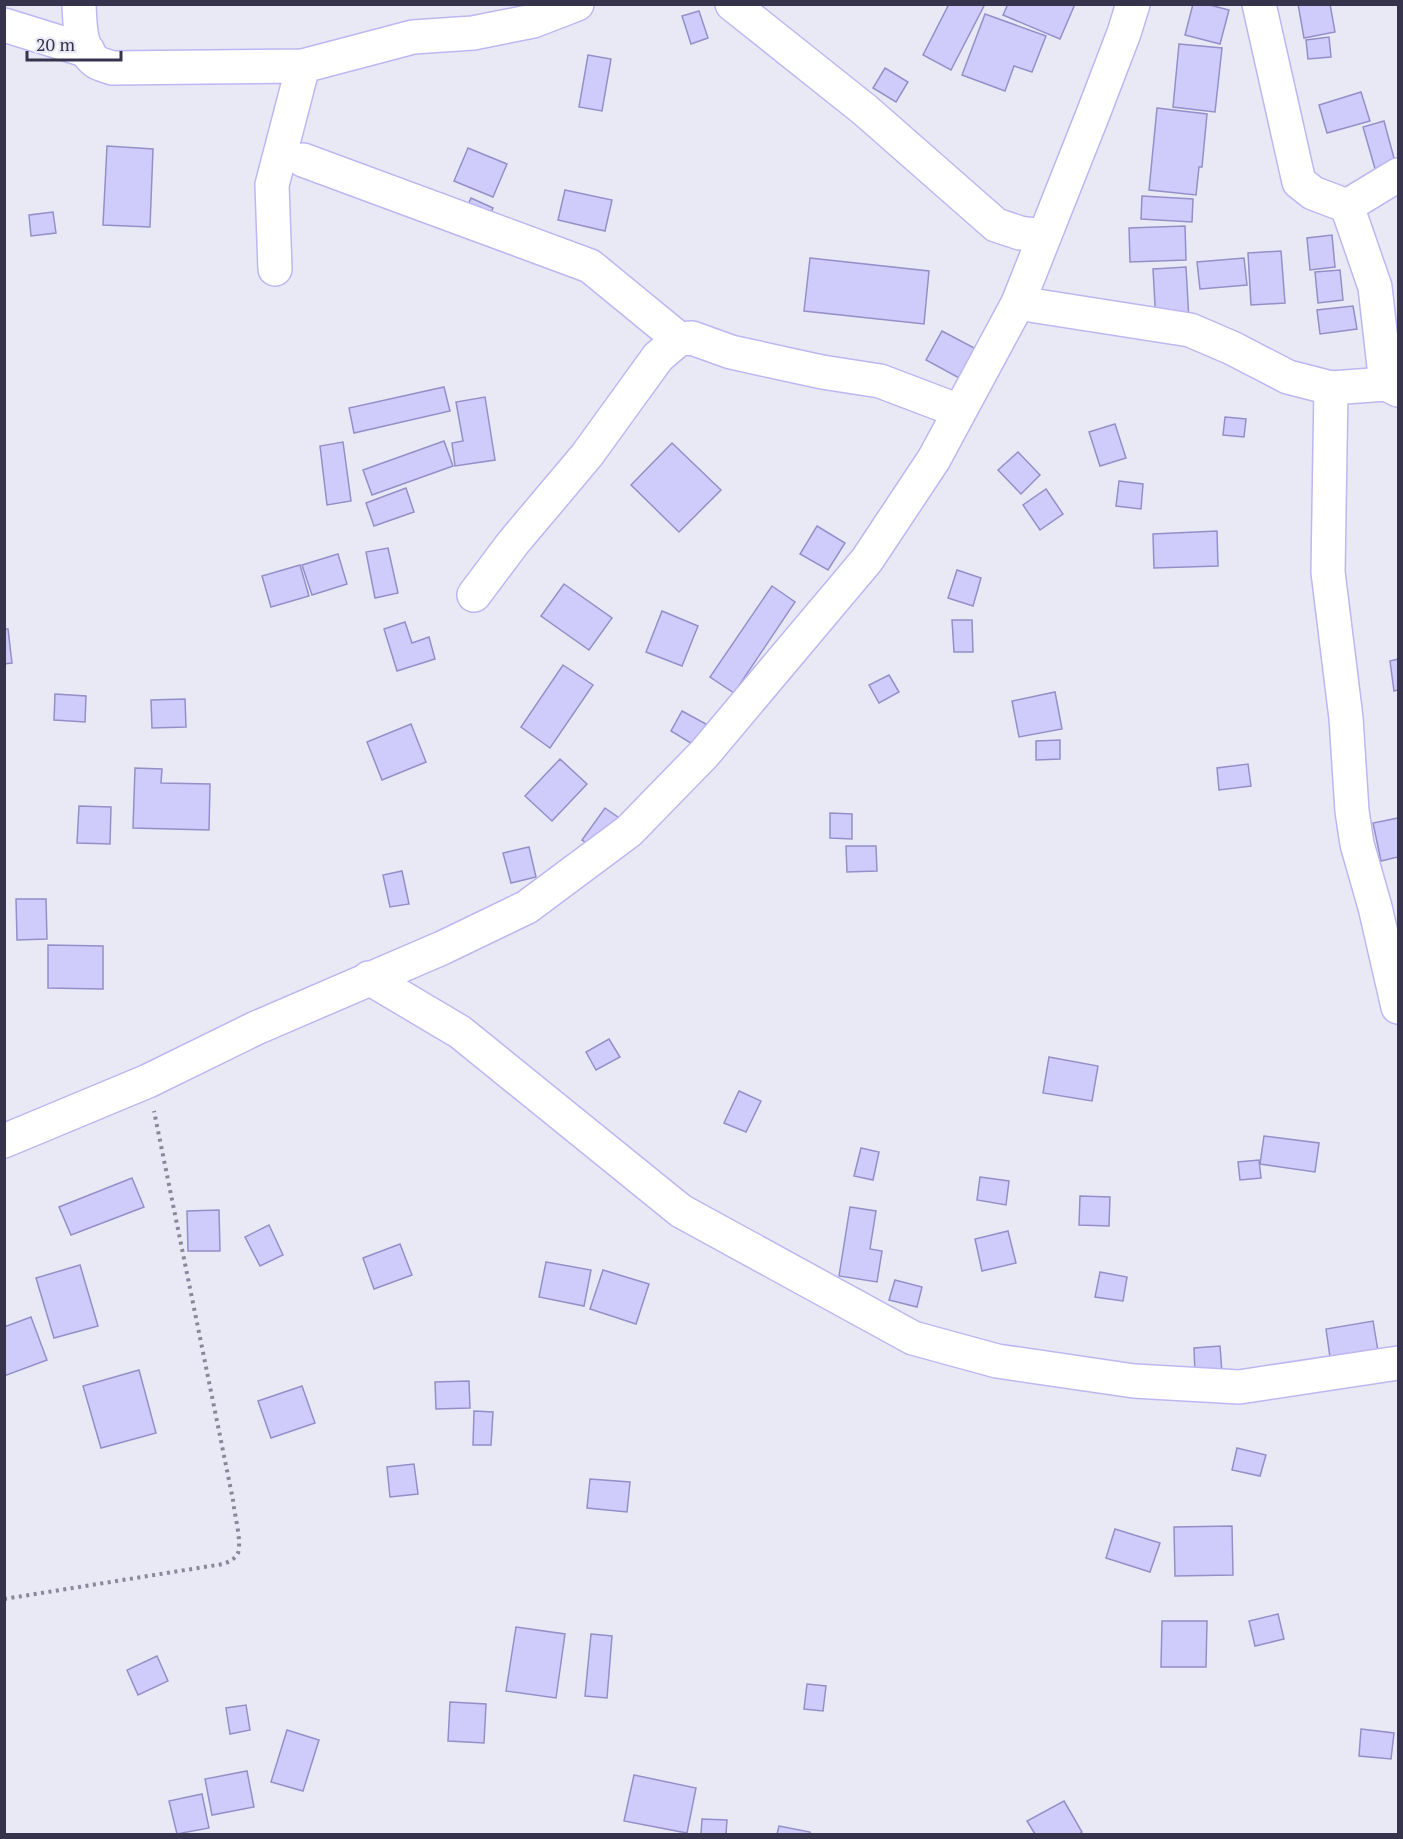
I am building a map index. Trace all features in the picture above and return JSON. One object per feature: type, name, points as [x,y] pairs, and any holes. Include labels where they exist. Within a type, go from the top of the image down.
[{"type":"street","points":[[79,4],[80,32],[87,51],[96,62],[112,68],[303,66],[413,37],[473,33],[533,21],[577,4]]},
{"type":"street","points":[[732,4],[865,110],[996,225],[1020,233],[1044,236]]},
{"type":"street","points":[[4,1141],[148,1081],[256,1028],[442,948],[527,907],[629,831],[704,753],[867,560],[934,459],[1018,303],[1133,4]]},
{"type":"street","points":[[1018,303],[1190,330],[1232,348],[1288,377],[1331,388],[1392,387],[1376,287],[1347,207],[1314,194],[1299,183],[1259,4]]},
{"type":"street","points":[[4,25],[87,51]]},
{"type":"street","points":[[275,269],[272,184],[303,66]]},
{"type":"street","points":[[303,159],[590,266],[679,339]]},
{"type":"street","points":[[1347,207],[1398,175]]},
{"type":"street","points":[[474,595],[513,543],[587,455],[658,357],[679,339],[692,338],[731,352],[822,372],[880,381],[959,411]]},
{"type":"street","points":[[1331,388],[1328,572],[1346,717],[1352,811],[1357,844],[1375,907],[1398,1007]]},
{"type":"street","points":[[369,978],[460,1032],[681,1211],[913,1338],[997,1360],[1134,1382],[1239,1387],[1398,1363]]},
{"type":"path","points":[[4,1599],[223,1564],[232,1560],[238,1553],[239,1543],[232,1500],[148,1081]]},
{"type":"building","points":[[949,4],[985,4],[951,70],[923,55]]},
{"type":"building","points":[[1008,4],[1075,4],[1060,39],[1003,15]]},
{"type":"building","points":[[1193,4],[1206,4],[1229,10],[1220,44],[1185,35]]},
{"type":"building","points":[[1298,4],[1330,4],[1335,32],[1304,38]]},
{"type":"building","points":[[699,11],[708,38],[691,44],[682,16]]},
{"type":"building","points":[[985,14],[1046,36],[1032,72],[1014,66],[1005,91],[962,75]]},
{"type":"building","points":[[1329,37],[1331,57],[1308,59],[1306,40]]},
{"type":"building","points":[[1179,44],[1222,48],[1215,112],[1173,107]]},
{"type":"building","points":[[588,55],[611,59],[602,111],[579,107]]},
{"type":"building","points":[[885,68],[908,82],[896,102],[873,88]]},
{"type":"building","points":[[1361,92],[1370,121],[1327,133],[1319,105]]},
{"type":"building","points":[[1157,108],[1207,114],[1202,167],[1199,167],[1196,195],[1149,190]]},
{"type":"building","points":[[1384,121],[1398,173],[1378,179],[1363,127]]},
{"type":"building","points":[[107,146],[153,149],[150,227],[103,225]]},
{"type":"building","points":[[468,148],[507,164],[493,197],[454,181]]},
{"type":"building","points":[[565,190],[612,200],[605,231],[558,220]]},
{"type":"building","points":[[1142,196],[1193,199],[1192,222],[1141,219]]},
{"type":"building","points":[[471,198],[493,208],[487,224],[464,214]]},
{"type":"building","points":[[53,212],[56,233],[31,236],[29,215]]},
{"type":"building","points":[[1185,226],[1186,260],[1130,262],[1129,228]]},
{"type":"building","points":[[1332,235],[1335,267],[1310,270],[1307,238]]},
{"type":"building","points":[[1281,251],[1285,303],[1251,305],[1248,253]]},
{"type":"building","points":[[810,258],[929,271],[924,324],[804,311]]},
{"type":"building","points":[[1244,258],[1247,285],[1200,289],[1197,262]]},
{"type":"building","points":[[1186,267],[1189,321],[1156,323],[1153,269]]},
{"type":"building","points":[[1340,270],[1343,300],[1318,303],[1315,272]]},
{"type":"building","points":[[1353,306],[1357,329],[1320,334],[1317,310]]},
{"type":"building","points":[[942,331],[978,350],[961,379],[926,360]]},
{"type":"building","points":[[444,387],[450,411],[354,433],[349,408]]},
{"type":"building","points":[[485,397],[495,460],[455,466],[452,443],[463,441],[456,402]]},
{"type":"building","points":[[1225,417],[1246,419],[1244,437],[1223,435]]},
{"type":"building","points":[[1115,424],[1126,458],[1100,466],[1089,432]]},
{"type":"building","points":[[444,441],[453,466],[372,495],[363,470]]},
{"type":"building","points":[[343,442],[351,501],[327,505],[320,446]]},
{"type":"building","points":[[672,443],[721,490],[679,532],[631,485]]},
{"type":"building","points":[[1018,452],[1040,475],[1021,494],[998,470]]},
{"type":"building","points":[[1119,481],[1143,484],[1141,509],[1116,506]]},
{"type":"building","points":[[406,488],[414,512],[374,526],[366,503]]},
{"type":"building","points":[[1046,489],[1063,514],[1040,530],[1023,505]]},
{"type":"building","points":[[817,526],[845,543],[828,570],[800,554]]},
{"type":"building","points":[[1217,531],[1218,566],[1154,568],[1153,534]]},
{"type":"building","points":[[388,548],[398,593],[375,598],[366,552]]},
{"type":"building","points":[[338,554],[347,584],[312,595],[302,565]]},
{"type":"building","points":[[300,565],[309,596],[271,607],[262,576]]},
{"type":"building","points":[[957,570],[981,578],[973,606],[948,598]]},
{"type":"building","points":[[564,584],[612,618],[589,650],[541,616]]},
{"type":"building","points":[[772,586],[795,602],[734,693],[710,677]]},
{"type":"building","points":[[662,611],[698,626],[682,666],[646,652]]},
{"type":"building","points":[[952,620],[972,620],[973,652],[954,652]]},
{"type":"building","points":[[405,622],[412,643],[429,637],[435,659],[397,671],[384,629]]},
{"type":"building","points":[[4,629],[8,629],[12,663],[4,664]]},
{"type":"building","points":[[1398,659],[1398,690],[1394,691],[1390,661]]},
{"type":"building","points":[[563,665],[593,685],[550,748],[521,727]]},
{"type":"building","points":[[889,675],[899,692],[879,703],[869,685]]},
{"type":"building","points":[[1055,692],[1062,729],[1019,737],[1012,701]]},
{"type":"building","points":[[55,694],[86,696],[85,722],[54,720]]},
{"type":"building","points":[[185,699],[186,727],[152,728],[151,700]]},
{"type":"building","points":[[682,711],[706,724],[694,745],[671,731]]},
{"type":"building","points":[[411,724],[426,762],[382,780],[367,742]]},
{"type":"building","points":[[1060,740],[1060,759],[1036,760],[1036,741]]},
{"type":"building","points":[[560,759],[587,784],[552,821],[525,796]]},
{"type":"building","points":[[1248,764],[1251,786],[1219,790],[1217,768]]},
{"type":"building","points":[[135,768],[162,769],[161,783],[210,784],[209,830],[133,828]]},
{"type":"building","points":[[79,806],[111,807],[110,844],[77,843]]},
{"type":"building","points":[[605,808],[622,820],[600,852],[582,840]]},
{"type":"building","points":[[830,813],[852,814],[852,839],[830,838]]},
{"type":"building","points":[[1398,818],[1398,857],[1381,861],[1373,823]]},
{"type":"building","points":[[846,846],[876,846],[877,871],[847,872]]},
{"type":"building","points":[[529,847],[536,877],[511,883],[503,853]]},
{"type":"building","points":[[402,871],[409,904],[390,907],[383,875]]},
{"type":"building","points":[[16,899],[46,899],[47,939],[17,940]]},
{"type":"building","points":[[48,945],[103,946],[103,989],[48,988]]},
{"type":"building","points":[[609,1039],[620,1057],[596,1070],[586,1052]]},
{"type":"building","points":[[1049,1057],[1098,1066],[1092,1101],[1043,1093]]},
{"type":"building","points":[[739,1091],[761,1101],[746,1132],[724,1123]]},
{"type":"building","points":[[1264,1136],[1319,1143],[1315,1172],[1260,1164]]},
{"type":"building","points":[[861,1148],[879,1152],[873,1180],[854,1176]]},
{"type":"building","points":[[1259,1160],[1261,1178],[1240,1180],[1238,1162]]},
{"type":"building","points":[[980,1177],[1009,1181],[1006,1205],[977,1200]]},
{"type":"building","points":[[132,1178],[144,1207],[71,1235],[59,1207]]},
{"type":"building","points":[[1080,1196],[1110,1197],[1109,1226],[1079,1225]]},
{"type":"building","points":[[850,1207],[876,1211],[870,1249],[882,1251],[877,1282],[839,1276]]},
{"type":"building","points":[[219,1210],[220,1251],[188,1251],[187,1211]]},
{"type":"building","points":[[269,1225],[283,1255],[260,1266],[245,1237]]},
{"type":"building","points":[[1008,1231],[1016,1263],[982,1271],[975,1239]]},
{"type":"building","points":[[400,1244],[412,1275],[374,1289],[363,1258]]},
{"type":"building","points":[[546,1262],[591,1270],[584,1306],[539,1297]]},
{"type":"building","points":[[80,1265],[98,1326],[54,1338],[36,1278]]},
{"type":"building","points":[[603,1270],[649,1284],[636,1324],[590,1309]]},
{"type":"building","points":[[1100,1272],[1127,1277],[1123,1301],[1095,1297]]},
{"type":"building","points":[[895,1280],[922,1287],[917,1307],[889,1300]]},
{"type":"building","points":[[31,1317],[47,1360],[4,1376],[4,1327]]},
{"type":"building","points":[[1373,1321],[1379,1357],[1331,1364],[1326,1329]]},
{"type":"building","points":[[1220,1346],[1222,1373],[1195,1374],[1194,1348]]},
{"type":"building","points":[[139,1370],[156,1433],[101,1448],[83,1386]]},
{"type":"building","points":[[469,1381],[470,1408],[436,1409],[435,1382]]},
{"type":"building","points":[[302,1386],[315,1423],[271,1438],[258,1401]]},
{"type":"building","points":[[474,1411],[493,1412],[491,1445],[473,1445]]},
{"type":"building","points":[[1237,1448],[1266,1455],[1260,1476],[1232,1470]]},
{"type":"building","points":[[414,1464],[418,1494],[390,1497],[387,1467]]},
{"type":"building","points":[[590,1479],[630,1482],[627,1512],[587,1508]]},
{"type":"building","points":[[1232,1526],[1233,1575],[1175,1576],[1174,1527]]},
{"type":"building","points":[[1115,1529],[1160,1543],[1150,1572],[1106,1558]]},
{"type":"building","points":[[1278,1614],[1284,1639],[1255,1646],[1249,1621]]},
{"type":"building","points":[[1162,1621],[1207,1621],[1206,1667],[1161,1667]]},
{"type":"building","points":[[516,1627],[565,1634],[556,1698],[506,1691]]},
{"type":"building","points":[[591,1634],[612,1636],[607,1698],[585,1696]]},
{"type":"building","points":[[157,1656],[168,1681],[138,1695],[127,1670]]},
{"type":"building","points":[[807,1684],[826,1686],[823,1711],[804,1709]]},
{"type":"building","points":[[450,1702],[486,1704],[484,1743],[448,1741]]},
{"type":"building","points":[[246,1705],[250,1730],[230,1734],[226,1708]]},
{"type":"building","points":[[1361,1729],[1394,1733],[1391,1759],[1359,1756]]},
{"type":"building","points":[[287,1730],[319,1740],[303,1791],[271,1782]]},
{"type":"building","points":[[247,1771],[254,1807],[212,1815],[205,1779]]},
{"type":"building","points":[[634,1775],[696,1788],[687,1833],[624,1821]]},
{"type":"building","points":[[202,1794],[209,1828],[177,1834],[169,1801]]},
{"type":"building","points":[[1064,1801],[1082,1832],[1079,1834],[1035,1834],[1027,1821]]},
{"type":"building","points":[[702,1819],[727,1820],[726,1834],[701,1834]]},
{"type":"building","points":[[779,1826],[810,1832],[810,1834],[777,1834]]}]
